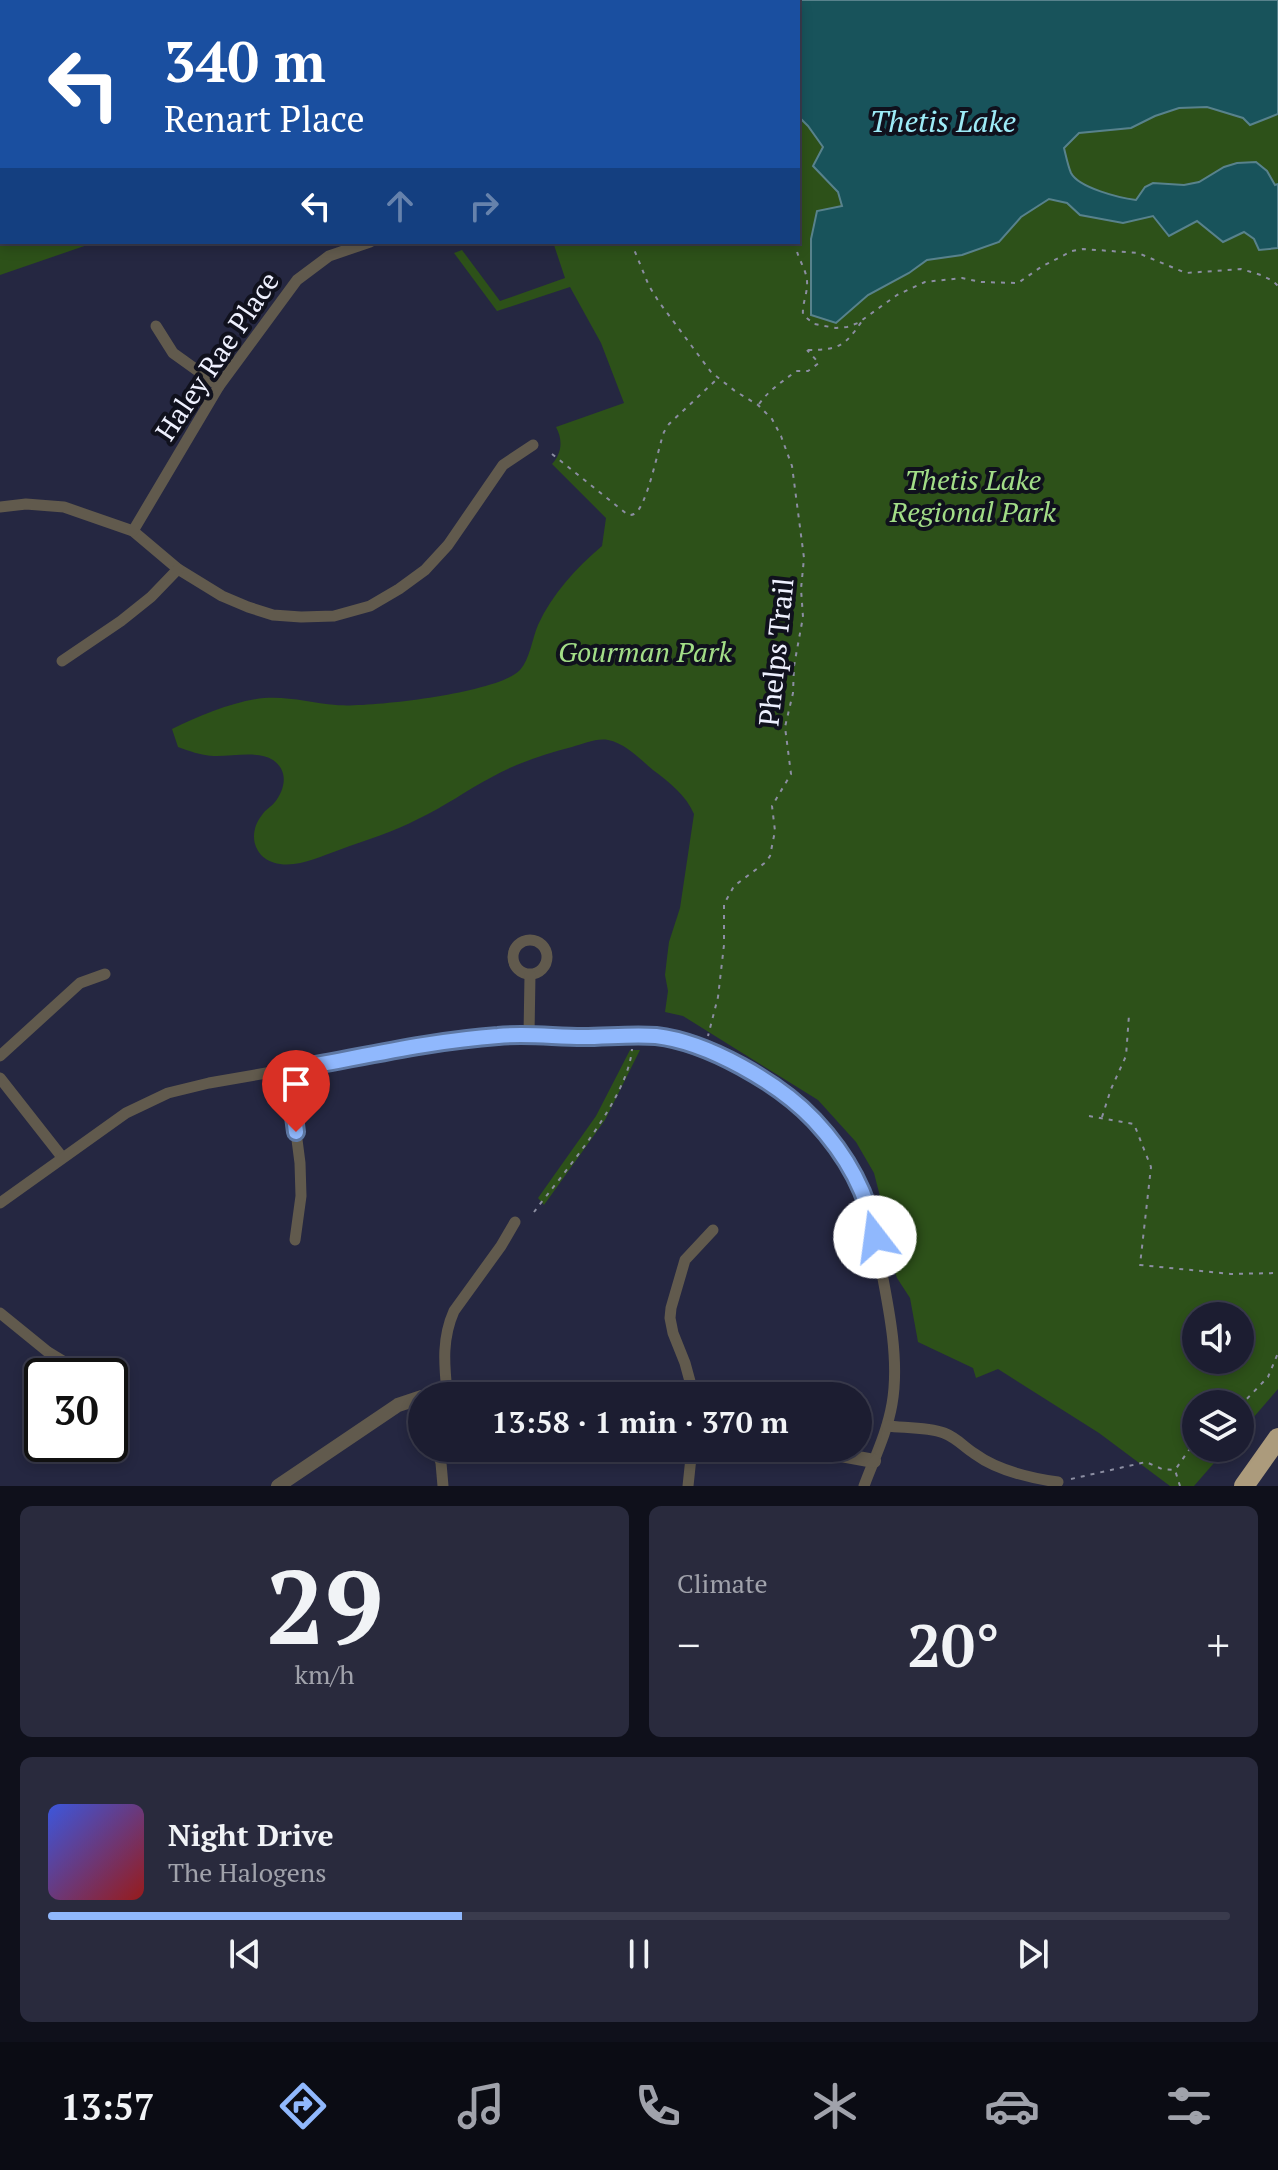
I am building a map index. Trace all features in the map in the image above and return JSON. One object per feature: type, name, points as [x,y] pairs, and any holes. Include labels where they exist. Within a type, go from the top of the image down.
[{"type":"highway","points":[[1244,1486],[1278,1438]]},
{"type":"street","name":"Haley Rae Place","points":[[133,531],[219,386],[297,280],[329,256],[364,244]]},
{"type":"street","points":[[156,326],[173,353],[219,386]]},
{"type":"street","points":[[0,507],[26,504],[64,507],[133,531],[178,569],[222,596],[273,615],[334,616],[370,606],[425,570],[448,545],[503,465],[533,445]]},
{"type":"street","points":[[62,661],[121,621],[151,597],[178,569]]},
{"type":"street","points":[[0,1056],[80,983],[105,974]]},
{"type":"street","points":[[529,1035],[530,975]]},
{"type":"street","points":[[0,1203],[126,1113],[168,1093],[209,1083],[501,1035],[658,1036],[704,1049],[752,1073],[801,1106],[822,1129],[855,1178],[872,1220],[893,1344],[895,1375],[887,1426],[864,1486]]},
{"type":"street","points":[[288,1070],[300,1163],[301,1196],[295,1240]]},
{"type":"street","points":[[0,1078],[62,1157]]},
{"type":"street","points":[[446,1382],[444,1353],[449,1322],[515,1222]]},
{"type":"street","points":[[690,1382],[673,1333],[671,1308],[685,1260],[713,1230]]},
{"type":"street","points":[[0,1313],[58,1358]]},
{"type":"street","points":[[278,1486],[398,1405],[408,1402]]},
{"type":"street","points":[[887,1426],[941,1432],[957,1439],[973,1454],[993,1464],[1029,1477],[1058,1482]]},
{"type":"street","points":[[441,1462],[443,1486]]},
{"type":"street","points":[[688,1486],[691,1462]]},
{"type":"path","name":"Phelps Trail","points":[[632,244],[649,286],[711,372],[758,405],[772,419],[792,466],[804,558],[801,589],[803,617],[794,666],[793,693],[785,727],[792,771],[772,806],[775,831],[770,856],[734,886],[724,904],[724,945],[718,997],[704,1049]]},
{"type":"path","points":[[796,244],[807,280],[803,315],[814,324],[836,328],[847,327],[863,319],[897,295],[925,282],[962,278],[1018,283],[1051,261],[1083,249],[1138,253],[1186,273],[1241,269],[1261,275],[1278,286]]},
{"type":"path","points":[[758,405],[771,388],[796,371],[808,371],[819,363],[807,350],[835,348],[849,340],[863,319]]},
{"type":"path","points":[[552,454],[628,515],[632,515],[638,511],[646,496],[669,424],[718,378]]},
{"type":"path","points":[[1102,1119],[1126,1056],[1129,1015]]},
{"type":"path","points":[[534,1212],[606,1114],[631,1063],[633,1036]]},
{"type":"path","points":[[1089,1116],[1134,1124],[1151,1167],[1140,1265],[1231,1274],[1278,1273]]},
{"type":"path","points":[[1254,1392],[1268,1377],[1278,1353]]},
{"type":"path","points":[[1175,1470],[1182,1460]]},
{"type":"path","points":[[1058,1482],[1146,1462],[1162,1469],[1175,1470]]},
{"type":"path","points":[[1175,1470],[1180,1486]]},
{"type":"green space","name":"Thetis Lake Regional Park","points":[[800,0],[1278,0],[1278,1389],[1254,1417],[1254,1390],[1182,1390],[1182,1462],[1215,1462],[1194,1486],[1170,1486],[1099,1433],[998,1369],[976,1378],[973,1368],[918,1342],[910,1298],[897,1278],[891,1260],[874,1173],[856,1142],[818,1100],[683,1016],[665,1012],[669,942],[680,908],[694,814],[676,789],[632,752],[603,740],[541,756],[502,772],[399,828],[288,865],[264,858],[254,839],[257,823],[275,802],[283,786],[283,775],[278,764],[259,755],[213,756],[178,747],[172,729],[241,702],[264,698],[336,705],[403,701],[461,692],[507,678],[520,670],[529,655],[538,625],[550,603],[574,572],[602,546],[606,518],[552,464],[560,446],[556,427],[624,403],[601,343],[570,287],[497,311],[454,253],[462,250],[500,301],[565,278],[554,244],[800,244]]},
{"type":"green space","name":"Thetis Lake Regional Park","points":[[0,244],[90,244],[0,275]]},
{"type":"green space","points":[[630,1050],[640,1050],[605,1120],[544,1205],[538,1198],[596,1116]]},
{"type":"water","name":"Thetis Lake","points":[[800,0],[1278,0],[1278,114],[1250,125],[1243,118],[1207,107],[1179,108],[1131,128],[1079,133],[1064,148],[1075,178],[1100,191],[1136,200],[1145,187],[1153,183],[1184,185],[1199,182],[1224,167],[1256,162],[1267,171],[1275,185],[1278,184],[1278,248],[1259,250],[1254,239],[1244,232],[1223,242],[1197,221],[1169,236],[1153,216],[1123,223],[1080,215],[1067,203],[1049,199],[1021,217],[999,242],[962,255],[927,260],[868,295],[836,323],[811,315],[811,239],[817,211],[842,206],[838,192],[813,166],[823,147],[800,118]]},
{"type":"route","points":[[296,1132],[288,1070],[501,1035],[658,1036],[704,1049],[752,1073],[801,1106],[841,1154],[855,1178],[867,1204],[875,1237]]},
{"type":"park label","name":"Gourman Park","points":[[645,652]]}]
